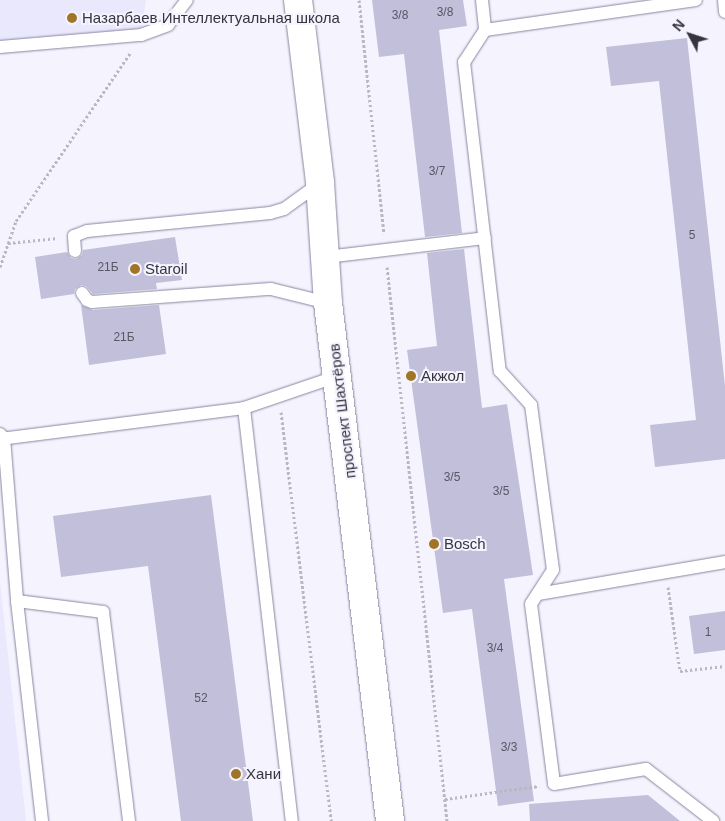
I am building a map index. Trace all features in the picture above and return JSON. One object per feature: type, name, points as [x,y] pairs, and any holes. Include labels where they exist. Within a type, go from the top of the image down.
[{"type":"street","name":"проспект Шахтёров","points":[[298,0],[320,183],[328,303],[338,376],[371,678],[390,821]]},
{"type":"lane","points":[[0,47],[141,35],[168,26],[187,0]]},
{"type":"lane","points":[[482,0],[485,30],[464,62],[500,371],[531,405],[553,570],[531,604],[554,784],[646,769],[713,821]]},
{"type":"lane","points":[[485,30],[696,0]]},
{"type":"lane","points":[[724,0],[725,12]]},
{"type":"lane","points":[[75,251],[74,236],[87,231],[270,212],[284,209],[320,183]]},
{"type":"lane","points":[[326,257],[485,238]]},
{"type":"lane","points":[[82,293],[87,300],[92,302],[271,289],[328,303]]},
{"type":"lane","points":[[42,821],[17,601],[1,437],[244,408],[338,376]]},
{"type":"lane","points":[[244,408],[292,821]]},
{"type":"lane","points":[[538,594],[725,562]]},
{"type":"lane","points":[[17,601],[103,612],[129,821]]},
{"type":"path","points":[[360,0],[447,821]]},
{"type":"path","points":[[0,267],[16,221],[141,35]]},
{"type":"path","points":[[8,243],[74,236]]},
{"type":"path","points":[[279,396],[331,821]]},
{"type":"path","points":[[666,572],[680,671],[725,666]]},
{"type":"path","points":[[445,799],[554,784]]},
{"type":"shaded area","name":"Назарбаев Интеллектуальная школа","points":[[0,0],[146,0],[141,35],[0,44]]},
{"type":"shaded area","points":[[0,582],[26,821],[0,821]]},
{"type":"building","points":[[372,0],[463,0],[467,26],[439,30],[462,233],[425,237],[404,54],[379,57]]},
{"type":"building","points":[[687,38],[725,386],[725,459],[655,467],[650,425],[696,420],[659,81],[611,86],[606,47]]},
{"type":"building","points":[[175,237],[182,280],[156,283],[157,289],[93,294],[86,286],[81,285],[75,289],[74,294],[41,299],[35,257],[67,252],[71,258],[76,259],[82,255],[83,250]]},
{"type":"building","points":[[464,249],[482,408],[507,404],[533,575],[504,579],[534,801],[498,806],[472,609],[443,613],[407,350],[437,346],[427,253]]},
{"type":"building","points":[[81,305],[93,310],[159,305],[166,354],[89,365]]},
{"type":"building","points":[[211,495],[253,821],[181,821],[148,566],[61,577],[53,516]]},
{"type":"building","points":[[725,611],[725,650],[694,654],[689,616]]},
{"type":"building","points":[[648,795],[680,821],[530,821],[529,804]]},
{"type":"place","name":"Назарбаев Интеллектуальная школа","points":[[72,18]]},
{"type":"place","name":"Staroil","points":[[135,269]]},
{"type":"place","name":"Акжол","points":[[411,376]]},
{"type":"place","name":"Bosch","points":[[434,544]]},
{"type":"place","name":"Хани","points":[[236,774]]}]
